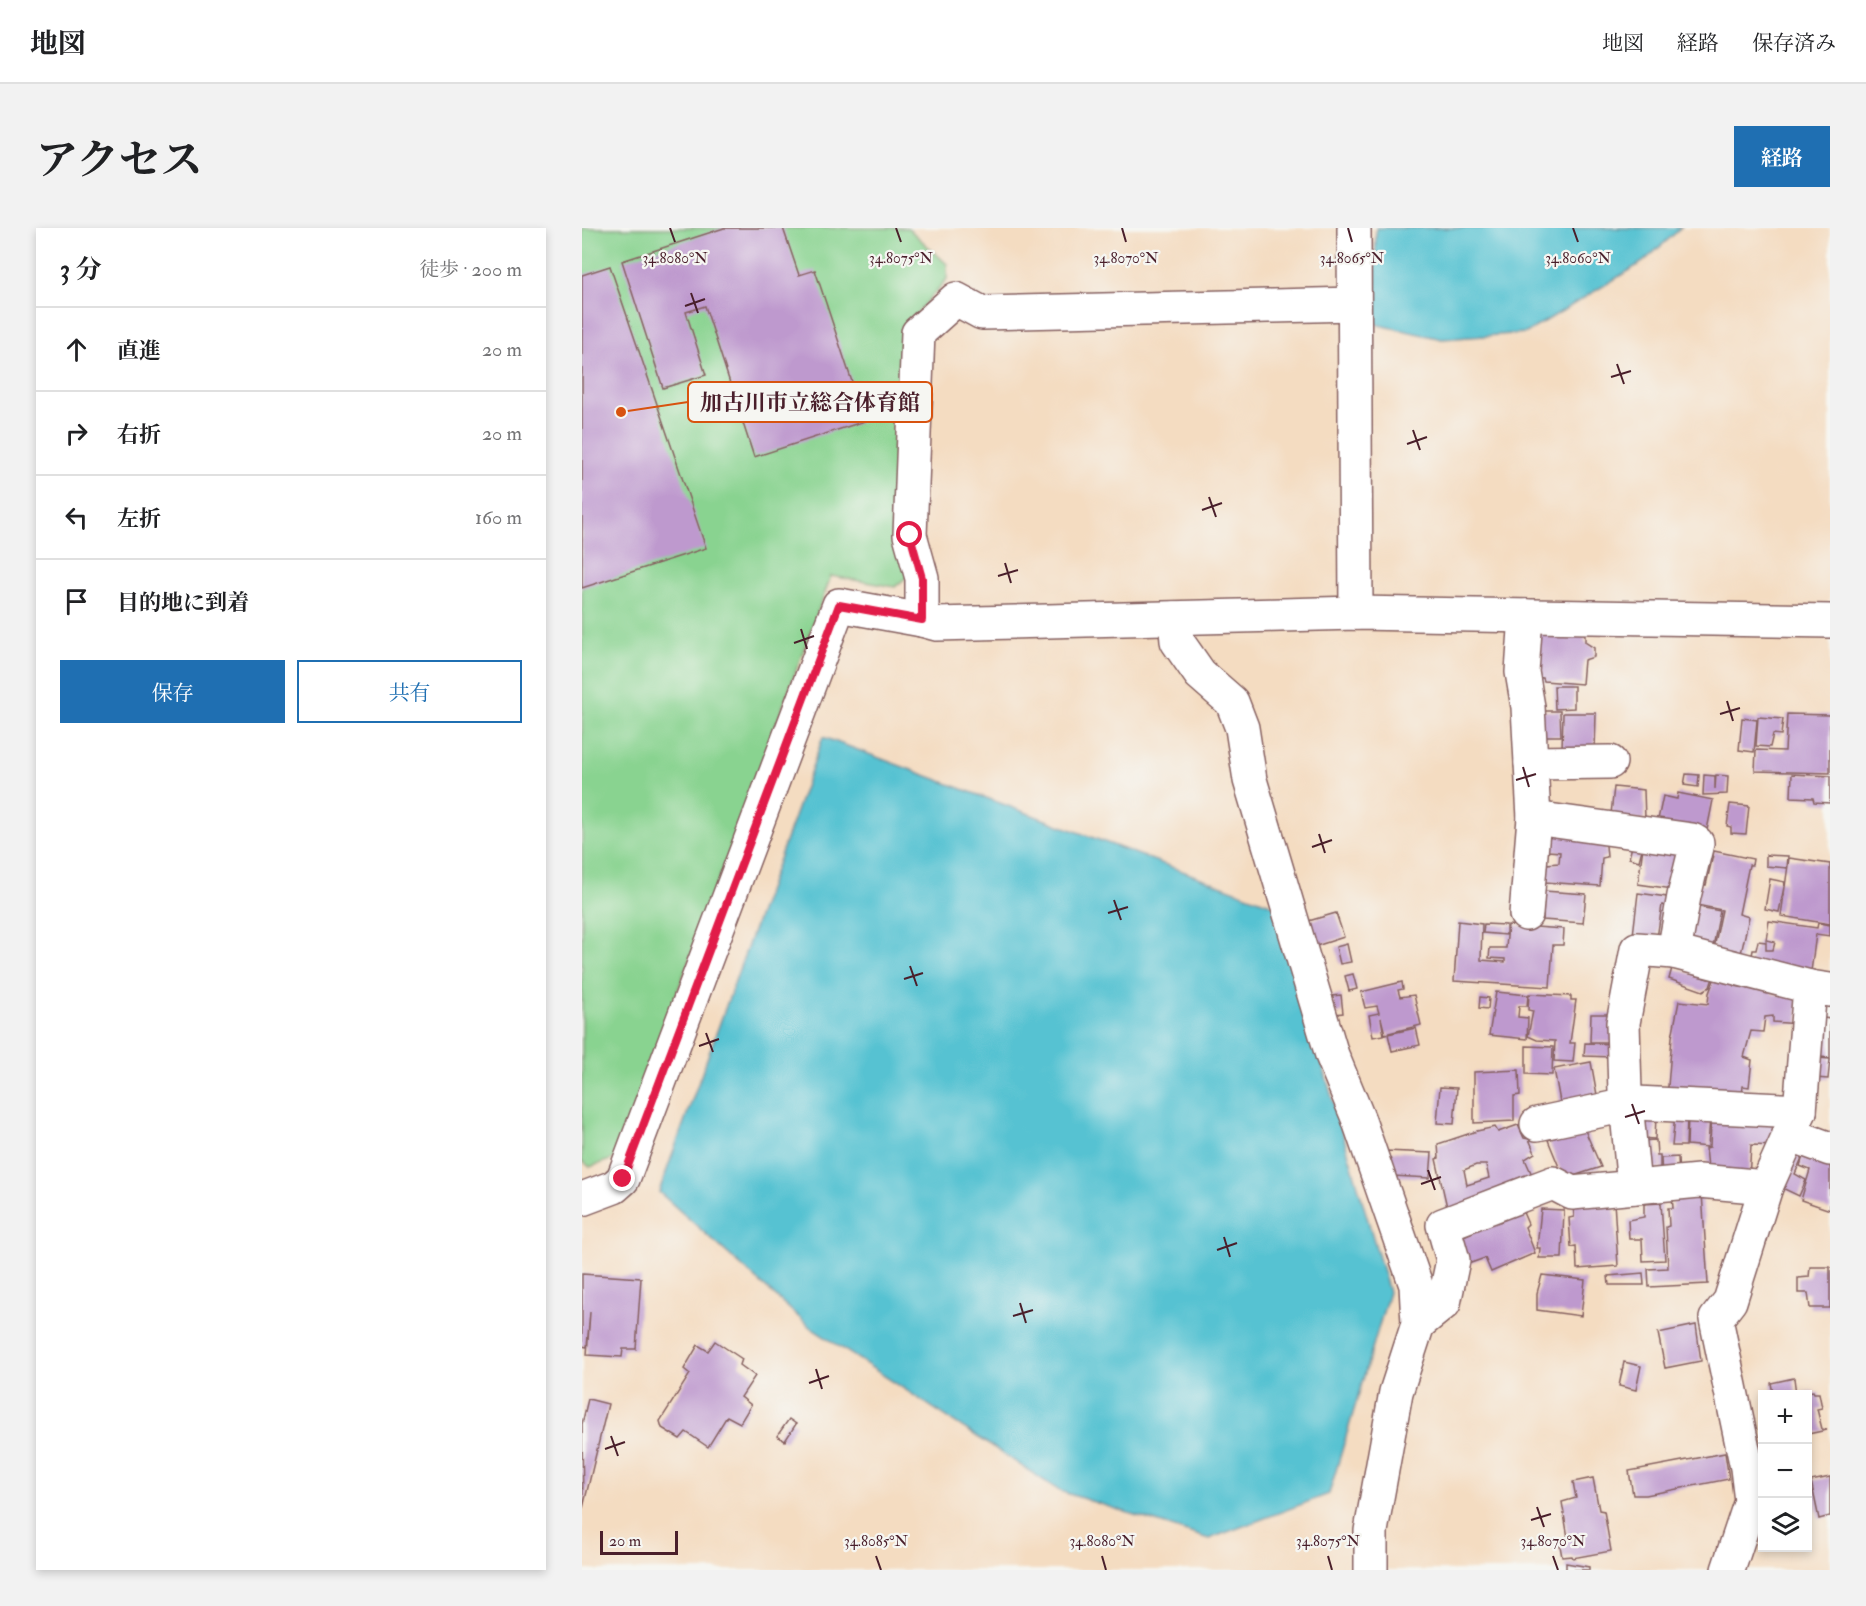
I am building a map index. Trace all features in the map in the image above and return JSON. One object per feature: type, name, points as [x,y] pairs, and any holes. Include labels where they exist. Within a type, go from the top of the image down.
[{"type":"street","points":[[1354,228],[1356,613]]},
{"type":"street","points":[[922,620],[922,578],[910,535],[916,443],[918,333],[956,299],[982,313],[1354,304]]},
{"type":"street","points":[[582,1199],[614,1187],[623,1179],[839,605],[937,624],[1356,613],[1830,621]]},
{"type":"street","points":[[1526,616],[1522,672],[1528,706],[1534,818],[1526,914]]},
{"type":"street","points":[[1175,618],[1177,641],[1200,674],[1232,702],[1242,728],[1250,780],[1332,1055],[1358,1118],[1416,1286],[1418,1324],[1396,1392],[1371,1531],[1371,1570]]},
{"type":"street","points":[[1531,763],[1610,762]]},
{"type":"street","points":[[1534,818],[1692,840],[1697,843],[1674,952]]},
{"type":"street","points":[[1634,1187],[1626,1105],[1623,1023],[1637,949],[1674,952],[1820,989],[1795,1123],[1766,1187],[1730,1301],[1716,1319],[1747,1468],[1750,1502],[1728,1570]]},
{"type":"street","points":[[1537,1124],[1626,1105],[1795,1123],[1830,1149]]},
{"type":"street","points":[[1418,1324],[1444,1303],[1454,1260],[1443,1225],[1553,1183],[1572,1193],[1699,1181],[1766,1187]]},
{"type":"green space","points":[[582,228],[908,228],[947,264],[947,279],[908,323],[908,576],[895,587],[831,576],[616,1158],[590,1167],[582,1161]]},
{"type":"water","points":[[1376,228],[1681,228],[1643,262],[1526,333],[1442,339],[1374,324]]},
{"type":"water","points":[[823,737],[1276,906],[1389,1292],[1329,1494],[1209,1539],[1060,1491],[811,1328],[659,1192]]},
{"type":"building","points":[[724,228],[783,228],[799,275],[815,270],[865,421],[754,457],[705,306],[686,312],[706,375],[663,388],[622,261]]},
{"type":"building","points":[[610,266],[706,548],[582,588],[582,275]]},
{"type":"building","points":[[1535,627],[1585,631],[1585,642],[1594,648],[1594,657],[1584,660],[1582,684],[1544,681],[1543,678],[1532,677]]},
{"type":"building","points":[[1554,686],[1574,686],[1574,708],[1555,709]]},
{"type":"building","points":[[1539,711],[1560,711],[1561,736],[1539,736]]},
{"type":"building","points":[[1563,713],[1596,713],[1595,750],[1562,750]]},
{"type":"building","points":[[1787,714],[1830,715],[1830,773],[1755,771],[1756,750],[1785,751]]},
{"type":"building","points":[[1758,717],[1783,719],[1781,735],[1773,734],[1770,747],[1756,746]]},
{"type":"building","points":[[1742,718],[1757,720],[1754,752],[1739,750]]},
{"type":"building","points":[[1686,774],[1699,775],[1698,787],[1684,785]]},
{"type":"building","points":[[1792,774],[1830,776],[1830,803],[1814,802],[1813,798],[1791,797]]},
{"type":"building","points":[[1704,775],[1715,776],[1715,789],[1716,775],[1728,776],[1727,794],[1703,795]]},
{"type":"building","points":[[1614,787],[1644,790],[1645,819],[1610,823]]},
{"type":"building","points":[[1678,793],[1713,800],[1706,835],[1656,829],[1663,796],[1677,799]]},
{"type":"building","points":[[1730,804],[1749,806],[1746,834],[1731,833],[1731,827],[1727,826]]},
{"type":"building","points":[[1549,831],[1605,834],[1607,857],[1602,858],[1600,886],[1545,882],[1547,864],[1559,863],[1560,852],[1548,851]]},
{"type":"building","points":[[1644,840],[1690,847],[1680,890],[1638,884]]},
{"type":"building","points":[[1633,842],[1643,845],[1639,861],[1629,858]]},
{"type":"building","points":[[1714,851],[1753,859],[1752,865],[1749,865],[1739,914],[1749,917],[1739,963],[1712,958],[1722,910],[1692,904],[1697,883],[1706,885]]},
{"type":"building","points":[[1766,855],[1788,856],[1787,868],[1766,866]]},
{"type":"building","points":[[1789,858],[1830,864],[1830,924],[1781,916]]},
{"type":"building","points":[[1770,879],[1785,882],[1779,912],[1765,909]]},
{"type":"building","points":[[1544,891],[1586,894],[1583,923],[1543,920]]},
{"type":"building","points":[[1638,893],[1667,897],[1666,906],[1662,905],[1657,938],[1633,935]]},
{"type":"building","points":[[1694,906],[1720,911],[1713,947],[1684,950]]},
{"type":"building","points":[[1336,913],[1344,937],[1313,947],[1305,922]]},
{"type":"building","points":[[1458,921],[1482,924],[1481,960],[1505,962],[1505,959],[1489,958],[1490,948],[1506,948],[1508,925],[1564,929],[1563,945],[1553,945],[1550,987],[1454,981]]},
{"type":"building","points":[[1769,921],[1817,928],[1818,923],[1830,925],[1830,936],[1816,934],[1810,979],[1750,966],[1753,950],[1756,950],[1758,941],[1766,942],[1766,950],[1773,950],[1775,942],[1766,940]]},
{"type":"building","points":[[1484,924],[1506,925],[1506,935],[1483,933]]},
{"type":"building","points":[[1347,944],[1351,962],[1340,964],[1336,947]]},
{"type":"building","points":[[1672,968],[1708,979],[1713,978],[1710,987],[1703,991],[1669,979]]},
{"type":"building","points":[[1353,974],[1357,989],[1349,991],[1345,976]]},
{"type":"building","points":[[1714,980],[1733,982],[1734,986],[1772,991],[1772,994],[1797,997],[1799,1024],[1773,1022],[1773,1016],[1765,1017],[1763,1032],[1751,1031],[1744,1057],[1752,1060],[1749,1087],[1743,1086],[1741,1104],[1667,1099],[1672,1037],[1679,1001],[1708,1004]]},
{"type":"building","points":[[1402,982],[1403,989],[1398,990],[1400,997],[1414,995],[1421,1025],[1385,1034],[1381,1018],[1384,1035],[1373,1037],[1369,1015],[1379,1013],[1377,1006],[1365,1008],[1361,992]]},
{"type":"building","points":[[1496,992],[1528,995],[1527,1006],[1519,1006],[1518,1017],[1528,1018],[1527,1039],[1489,1035]]},
{"type":"building","points":[[1529,994],[1571,996],[1571,1000],[1576,1000],[1570,1043],[1575,1043],[1573,1062],[1554,1061],[1555,1041],[1537,1040],[1528,1036],[1533,1011],[1528,1010]]},
{"type":"building","points":[[1341,995],[1343,1013],[1335,1014],[1332,996]]},
{"type":"building","points":[[1480,997],[1489,998],[1488,1009],[1479,1008]]},
{"type":"building","points":[[1591,1014],[1613,1014],[1613,1042],[1590,1042]]},
{"type":"building","points":[[1824,1018],[1830,1019],[1830,1058],[1821,1057]]},
{"type":"building","points":[[1416,1028],[1420,1045],[1392,1051],[1388,1034]]},
{"type":"building","points":[[1585,1043],[1613,1044],[1613,1057],[1584,1056]]},
{"type":"building","points":[[1526,1046],[1553,1047],[1552,1075],[1526,1074]]},
{"type":"building","points":[[1818,1058],[1830,1059],[1828,1079],[1816,1078]]},
{"type":"building","points":[[1591,1062],[1599,1106],[1562,1113],[1554,1069]]},
{"type":"building","points":[[1519,1070],[1520,1095],[1514,1096],[1514,1121],[1474,1123],[1474,1072]]},
{"type":"building","points":[[1440,1087],[1457,1088],[1454,1124],[1437,1123]]},
{"type":"building","points":[[1639,1115],[1656,1116],[1655,1139],[1637,1138]]},
{"type":"building","points":[[1675,1115],[1687,1116],[1686,1146],[1672,1146]]},
{"type":"building","points":[[1688,1116],[1710,1117],[1708,1147],[1687,1145]]},
{"type":"building","points":[[1711,1121],[1779,1122],[1780,1146],[1751,1145],[1749,1179],[1709,1177],[1706,1148],[1710,1147]]},
{"type":"building","points":[[1518,1125],[1524,1138],[1529,1139],[1535,1153],[1525,1159],[1536,1184],[1449,1216],[1436,1159],[1439,1158],[1438,1144],[1495,1127],[1498,1132]],"holes":[[[1476,1165],[1486,1165],[1489,1178],[1467,1185],[1464,1170]]]},
{"type":"building","points":[[1584,1128],[1601,1167],[1564,1179],[1548,1140]]},
{"type":"building","points":[[1656,1140],[1657,1155],[1660,1155],[1660,1169],[1640,1170],[1638,1141]]},
{"type":"building","points":[[1795,1149],[1804,1153],[1795,1174],[1806,1180],[1799,1196],[1778,1186]]},
{"type":"building","points":[[1385,1151],[1432,1153],[1430,1178],[1393,1176]]},
{"type":"building","points":[[1804,1153],[1830,1162],[1830,1210],[1801,1200],[1810,1170],[1800,1166]]},
{"type":"building","points":[[1678,1157],[1679,1180],[1662,1180],[1661,1158]]},
{"type":"building","points":[[1702,1193],[1708,1284],[1649,1287],[1648,1269],[1668,1268],[1666,1227],[1669,1226],[1668,1208],[1673,1208],[1672,1195]]},
{"type":"building","points":[[1614,1201],[1618,1266],[1577,1269],[1576,1246],[1571,1247],[1569,1218],[1574,1217],[1573,1203]]},
{"type":"building","points":[[1661,1203],[1665,1260],[1643,1261],[1642,1239],[1629,1239],[1628,1220],[1644,1217],[1644,1204]]},
{"type":"building","points":[[1541,1209],[1564,1210],[1562,1258],[1539,1258],[1540,1248],[1537,1248]]},
{"type":"building","points":[[1522,1210],[1528,1224],[1525,1227],[1535,1253],[1491,1272],[1485,1258],[1468,1264],[1457,1239]]},
{"type":"building","points":[[1810,1267],[1830,1267],[1830,1308],[1810,1308],[1808,1293],[1798,1293],[1798,1278],[1809,1277]]},
{"type":"building","points":[[1643,1273],[1644,1285],[1609,1285],[1608,1276]]},
{"type":"building","points":[[582,1274],[641,1278],[636,1349],[623,1349],[622,1357],[587,1355],[590,1312],[587,1347],[582,1346]]},
{"type":"building","points":[[1542,1275],[1585,1280],[1581,1316],[1537,1310],[1537,1293]]},
{"type":"building","points":[[1696,1325],[1701,1361],[1665,1368],[1658,1333]]},
{"type":"building","points":[[715,1341],[742,1359],[740,1365],[755,1376],[741,1397],[751,1405],[740,1423],[727,1416],[708,1447],[686,1432],[680,1439],[662,1428],[660,1421],[690,1374],[684,1369],[698,1345],[708,1351]]},
{"type":"building","points":[[1624,1362],[1641,1366],[1636,1390],[1619,1386]]},
{"type":"building","points":[[1794,1378],[1796,1390],[1772,1390],[1771,1383]]},
{"type":"building","points":[[1812,1391],[1819,1393],[1822,1408],[1817,1409],[1822,1429],[1827,1430],[1812,1433]]},
{"type":"building","points":[[588,1399],[608,1404],[583,1508],[582,1424]]},
{"type":"building","points":[[789,1419],[796,1424],[785,1441],[777,1436]]},
{"type":"building","points":[[1725,1453],[1729,1479],[1646,1495],[1633,1495],[1629,1471]]},
{"type":"building","points":[[1830,1477],[1830,1516],[1819,1519],[1812,1481]]},
{"type":"building","points":[[1593,1478],[1599,1510],[1604,1511],[1611,1551],[1573,1558],[1572,1556],[1562,1557],[1559,1540],[1568,1538],[1562,1502],[1576,1498],[1573,1482]]},
{"type":"building","points":[[1566,1563],[1589,1567],[1589,1570],[1566,1570]]},
{"type":"place","name":"加古川市立総合体育館","points":[[621,412]]},
{"type":"route","points":[[623,1179],[839,605],[922,620],[922,578],[910,535]]}]
